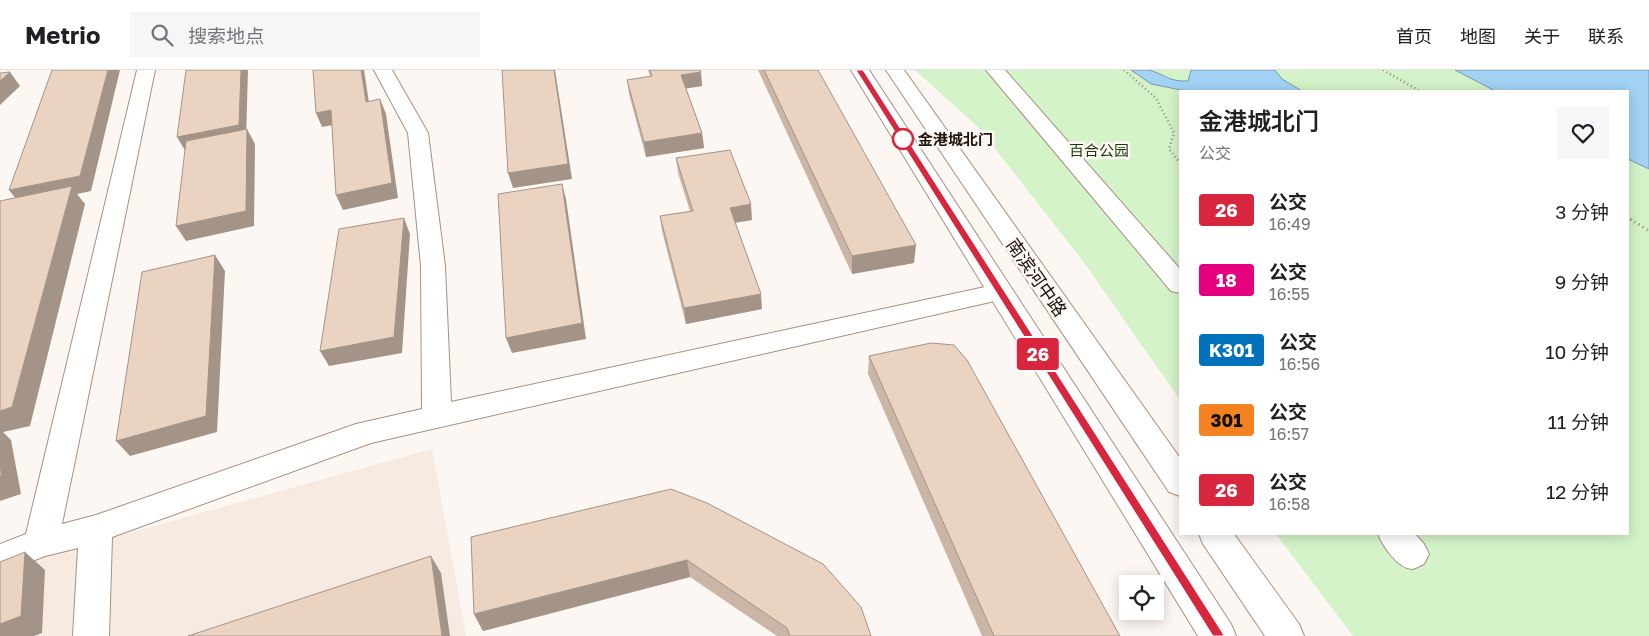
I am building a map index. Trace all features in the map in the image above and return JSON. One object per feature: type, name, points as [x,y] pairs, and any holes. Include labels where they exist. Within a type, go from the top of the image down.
[{"type":"main road","points":[[42,543],[146,70]]},
{"type":"main road","points":[[382,70],[418,133],[433,266],[437,417]]},
{"type":"main road","points":[[860,70],[1218,636]]},
{"type":"main road","name":"南滨河中路","points":[[895,70],[1179,482]]},
{"type":"main road","points":[[995,70],[1179,284]]},
{"type":"main road","points":[[0,559],[42,543],[96,528],[367,432],[999,292]]},
{"type":"main road","points":[[91,636],[96,528]]},
{"type":"main road","points":[[1216,535],[1286,636]]},
{"type":"path","points":[[1124,70],[1156,98],[1174,133],[1169,149],[1179,162]]},
{"type":"path","points":[[1383,70],[1418,90]]},
{"type":"path","points":[[1629,218],[1649,231]]},
{"type":"shaded area","points":[[432,449],[466,636],[0,636],[0,573],[39,558]]},
{"type":"green space","name":"百合公园","points":[[915,70],[1455,70],[1493,90],[1179,90],[1179,399],[1083,261],[978,127]]},
{"type":"green space","points":[[1629,159],[1649,169],[1649,636],[1353,636],[1277,535],[1629,535]]},
{"type":"water","points":[[1131,70],[1148,70],[1170,79],[1188,81],[1191,70],[1275,70],[1282,79],[1300,90],[1181,90],[1151,84]]},
{"type":"water","points":[[1455,70],[1649,70],[1649,169],[1629,159],[1629,90],[1493,90]]},
{"type":"building","points":[[52,70],[108,70],[80,176],[9,190]]},
{"type":"building","points":[[186,70],[241,70],[239,125],[177,137]]},
{"type":"building","points":[[313,70],[361,70],[366,102],[380,99],[392,183],[336,195],[331,110],[316,113]]},
{"type":"building","points":[[502,70],[554,70],[568,164],[508,173]]},
{"type":"building","points":[[650,70],[700,70],[701,72],[681,75],[702,133],[644,142],[627,80],[652,76]]},
{"type":"building","points":[[764,70],[818,70],[916,245],[852,256]]},
{"type":"building","points":[[10,72],[0,81],[0,73]]},
{"type":"building","points":[[247,129],[246,211],[176,226],[186,141]]},
{"type":"building","points":[[730,150],[751,204],[730,208],[761,294],[684,308],[660,216],[693,211],[676,158]]},
{"type":"building","points":[[562,184],[582,323],[506,338],[498,194]]},
{"type":"building","points":[[72,186],[12,407],[0,411],[0,201]]},
{"type":"building","points":[[404,218],[394,337],[320,351],[339,229]]},
{"type":"building","points":[[215,255],[206,416],[116,441],[142,272]]},
{"type":"building","points":[[931,343],[954,345],[967,360],[1120,636],[994,636],[869,356]]},
{"type":"building","points":[[671,489],[707,503],[823,564],[861,607],[871,636],[790,636],[787,628],[687,560],[474,614],[471,537]]},
{"type":"building","points":[[25,552],[21,616],[0,624],[0,562]]},
{"type":"building","points":[[431,556],[442,636],[188,636]]},
{"type":"bus line","name":"26","points":[[860,70],[1008,307],[1218,636]]},
{"type":"place","name":"金港城北门","points":[[903,139]]}]
